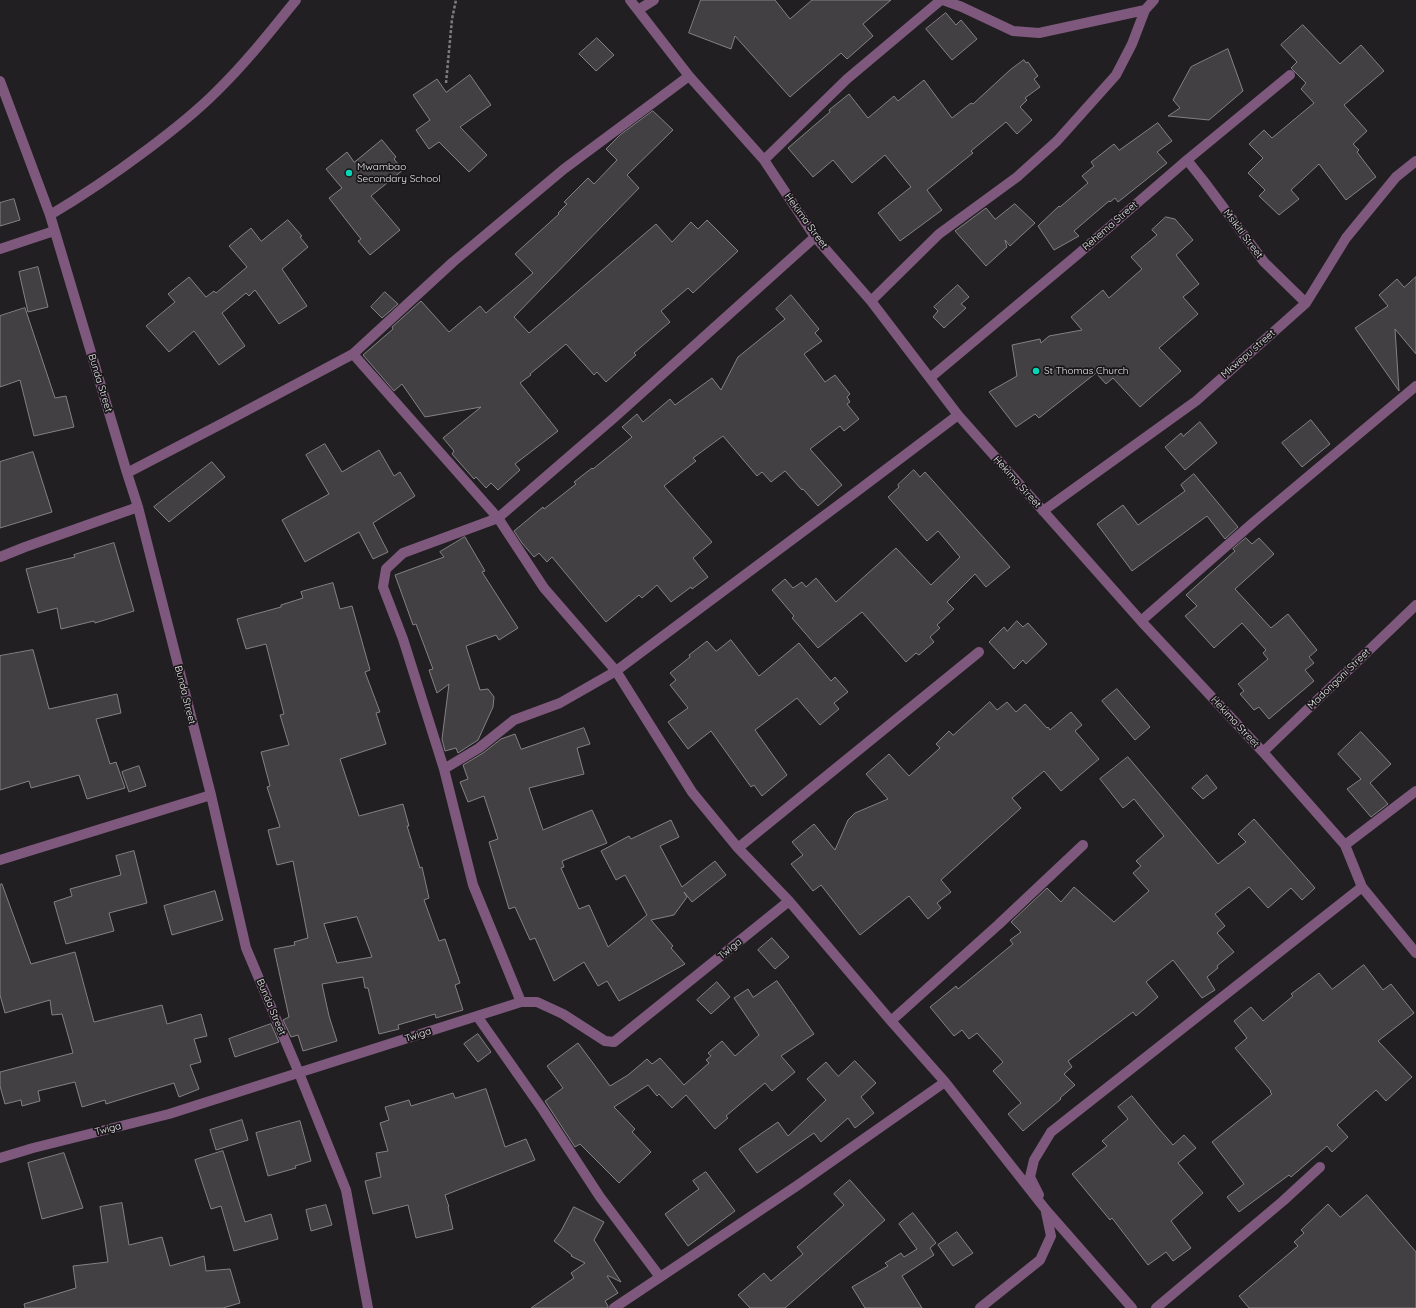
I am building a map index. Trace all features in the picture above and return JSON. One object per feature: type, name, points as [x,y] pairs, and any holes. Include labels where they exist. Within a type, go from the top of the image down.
[{"type":"street","points":[[50,215],[82,197],[107,180],[180,125],[216,92],[269,33],[296,0]]},
{"type":"street","name":"Hekima Street","points":[[630,0],[689,76],[764,160],[815,237],[871,301],[958,415],[1141,622],[1263,752],[1345,845],[1362,887],[1416,953]]},
{"type":"street","points":[[638,10],[654,0]]},
{"type":"street","points":[[764,160],[846,79],[942,0],[962,7],[1013,31],[1033,32],[1055,30],[1145,10]]},
{"type":"street","points":[[871,301],[939,234],[1018,177],[1057,141],[1116,75],[1132,44],[1145,10],[1154,0]]},
{"type":"street","name":"Rehema Street","points":[[930,378],[1077,255],[1187,160],[1290,75]]},
{"type":"street","points":[[127,473],[353,354],[453,262],[564,169],[689,76]]},
{"type":"street","name":"Bunda Street","points":[[0,81],[50,215],[138,506],[211,795],[246,948],[299,1073],[346,1190],[368,1308]]},
{"type":"street","name":"Msikiti Street","points":[[1187,160],[1264,262],[1306,303]]},
{"type":"street","name":"Mkwepu street","points":[[1043,511],[1196,400],[1306,303],[1346,238],[1396,177],[1416,161]]},
{"type":"street","points":[[0,249],[54,231]]},
{"type":"street","points":[[521,1002],[473,885],[444,769],[403,639],[383,587],[386,569],[403,553],[498,518],[616,416],[815,237]]},
{"type":"street","points":[[353,354],[498,518],[544,588],[616,672],[692,792],[738,848],[789,901],[945,1082],[1046,1210],[1132,1308]]},
{"type":"street","points":[[1141,622],[1256,521],[1416,386]]},
{"type":"street","points":[[444,769],[479,748],[514,720],[560,702],[616,672],[958,415]]},
{"type":"street","points":[[0,557],[138,506]]},
{"type":"street","name":"Madongoni Street","points":[[1263,752],[1416,605]]},
{"type":"street","points":[[738,848],[979,652]]},
{"type":"street","points":[[1345,845],[1416,791]]},
{"type":"street","points":[[0,860],[211,795]]},
{"type":"street","points":[[891,1021],[1084,845]]},
{"type":"street","points":[[980,1308],[1040,1260],[1051,1236],[1046,1210],[1030,1177],[1034,1160],[1051,1132],[1362,887]]},
{"type":"street","name":"Twiga","points":[[0,1158],[33,1148],[168,1114],[521,1002],[537,1002],[563,1014],[605,1041],[614,1042],[789,901]]},
{"type":"street","points":[[477,1016],[543,1110],[600,1196],[660,1277]]},
{"type":"street","points":[[614,1308],[798,1185],[945,1082]]},
{"type":"street","points":[[1156,1308],[1283,1201],[1320,1167]]},
{"type":"path","points":[[446,83],[452,19],[456,0]]},
{"type":"building","points":[[701,0],[775,0],[790,19],[812,0],[891,0],[863,24],[873,36],[847,59],[841,53],[790,97],[735,36],[731,49],[689,33]]},
{"type":"building","points":[[946,13],[956,25],[961,20],[977,39],[952,60],[926,29]]},
{"type":"building","points":[[1303,25],[1340,64],[1361,45],[1384,71],[1344,105],[1367,131],[1353,144],[1359,150],[1357,152],[1376,177],[1346,200],[1319,164],[1291,190],[1299,199],[1279,215],[1259,196],[1265,190],[1248,173],[1263,158],[1249,144],[1264,130],[1272,138],[1314,103],[1301,89],[1306,83],[1291,68],[1297,62],[1281,45]]},
{"type":"building","points":[[597,38],[614,55],[596,71],[579,54]]},
{"type":"building","points":[[1228,49],[1243,91],[1209,120],[1168,116],[1180,108],[1173,100],[1191,67]]},
{"type":"building","points":[[1024,60],[1026,63],[1028,62],[1038,76],[1034,79],[1040,87],[1025,98],[1027,100],[1020,107],[1032,120],[1017,134],[1006,122],[971,151],[973,153],[927,190],[942,210],[900,241],[878,213],[911,187],[885,155],[852,183],[833,160],[813,177],[788,148],[830,112],[829,110],[849,94],[868,118],[894,96],[898,101],[924,80],[952,118],[971,103],[973,104],[1010,70]]},
{"type":"building","points":[[470,75],[491,105],[460,127],[487,155],[469,172],[439,142],[429,149],[416,130],[430,120],[413,95],[437,79],[446,92]]},
{"type":"building","points":[[653,111],[673,130],[627,175],[639,188],[514,317],[529,333],[656,224],[672,242],[691,222],[698,229],[707,220],[738,251],[693,293],[688,288],[661,311],[670,322],[634,353],[636,355],[606,382],[597,372],[594,375],[566,344],[520,383],[558,431],[515,464],[520,470],[498,490],[491,483],[486,488],[476,477],[474,479],[452,454],[454,451],[443,438],[481,407],[425,417],[402,384],[394,391],[363,355],[393,329],[392,327],[421,301],[449,332],[480,306],[486,313],[533,273],[515,254],[559,214],[558,213],[567,204],[564,202],[588,178],[594,184],[617,160],[606,149],[620,135]]},
{"type":"building","points":[[1158,123],[1172,141],[1157,152],[1167,163],[1118,202],[1115,198],[1110,202],[1109,201],[1074,231],[1079,236],[1054,250],[1038,226],[1059,206],[1060,207],[1088,183],[1082,176],[1094,166],[1091,162],[1114,144],[1119,150]]},
{"type":"building","points":[[382,140],[396,157],[394,159],[403,170],[371,196],[400,230],[370,255],[358,241],[361,239],[329,198],[342,188],[326,169],[347,152],[354,162]]},
{"type":"building","points":[[14,199],[20,220],[0,226],[0,203]]},
{"type":"building","points":[[1015,204],[1035,223],[1010,246],[1005,240],[1007,247],[986,266],[955,231],[986,208],[995,219]]},
{"type":"building","points":[[1166,217],[1175,219],[1193,240],[1176,255],[1199,284],[1183,297],[1198,314],[1159,348],[1181,371],[1140,407],[1113,378],[1106,384],[1096,373],[1039,418],[1035,414],[1016,427],[989,392],[1017,376],[1012,345],[1040,339],[1041,343],[1049,336],[1082,330],[1071,317],[1103,290],[1109,298],[1142,269],[1131,257],[1157,235],[1152,230]]},
{"type":"building","points":[[288,220],[302,236],[300,237],[308,247],[282,269],[307,306],[279,324],[255,290],[249,296],[246,293],[222,313],[245,346],[219,365],[194,331],[169,352],[146,326],[175,302],[168,294],[189,277],[206,297],[214,291],[216,293],[247,267],[229,246],[251,228],[261,241]]},
{"type":"building","points":[[38,267],[48,307],[28,312],[19,272]]},
{"type":"building","points":[[1416,277],[1416,354],[1395,329],[1399,391],[1355,328],[1388,306],[1379,295],[1397,279],[1404,287]]},
{"type":"building","points":[[958,285],[969,297],[961,304],[966,308],[944,328],[933,317],[938,311],[934,307]]},
{"type":"building","points":[[385,292],[398,304],[382,318],[371,307]]},
{"type":"building","points":[[791,295],[819,329],[815,333],[822,341],[804,354],[825,382],[835,375],[850,394],[847,397],[850,402],[847,404],[859,419],[844,431],[840,426],[810,449],[842,485],[818,506],[785,471],[771,482],[762,472],[757,476],[723,436],[693,458],[696,461],[664,486],[712,542],[693,558],[708,577],[692,589],[691,587],[671,602],[657,585],[642,598],[639,595],[606,622],[552,557],[547,562],[539,553],[534,557],[514,531],[543,507],[544,509],[576,484],[574,482],[592,468],[593,469],[632,437],[622,427],[637,414],[643,422],[670,399],[675,405],[712,378],[721,390],[738,357],[785,319],[776,309]]},
{"type":"building","points":[[25,308],[55,398],[66,396],[74,427],[34,436],[20,380],[0,387],[0,316]]},
{"type":"building","points":[[1311,420],[1330,444],[1302,467],[1282,443]]},
{"type":"building","points":[[1200,422],[1217,443],[1185,470],[1165,447],[1181,433],[1183,436]]},
{"type":"building","points":[[325,444],[342,472],[379,450],[394,476],[400,472],[415,496],[373,523],[388,552],[373,559],[359,532],[305,562],[282,520],[329,494],[306,455]]},
{"type":"building","points":[[33,452],[52,512],[0,528],[0,462]]},
{"type":"building","points":[[212,462],[225,477],[169,522],[154,507]]},
{"type":"building","points":[[914,470],[920,477],[925,472],[1010,567],[986,587],[975,574],[947,602],[954,609],[937,625],[940,628],[930,637],[934,642],[919,655],[916,653],[906,662],[862,612],[818,648],[792,618],[794,616],[772,590],[785,579],[793,588],[802,582],[806,587],[816,578],[836,602],[896,548],[931,585],[960,557],[938,531],[927,541],[888,497]]},
{"type":"building","points":[[1194,474],[1238,527],[1225,539],[1207,516],[1132,571],[1097,524],[1123,505],[1138,525],[1185,491],[1181,485]]},
{"type":"building","points":[[465,537],[485,571],[482,572],[518,628],[499,640],[496,635],[466,646],[480,690],[488,689],[494,697],[493,707],[478,740],[458,753],[456,748],[445,751],[442,739],[449,684],[437,693],[429,670],[433,669],[416,624],[413,625],[395,575],[444,557],[440,552]]},
{"type":"building","points":[[1246,538],[1252,544],[1259,538],[1274,554],[1235,589],[1271,628],[1288,614],[1317,650],[1309,657],[1314,663],[1305,670],[1314,681],[1269,719],[1259,707],[1254,710],[1240,694],[1244,691],[1238,684],[1268,659],[1263,653],[1266,650],[1242,623],[1214,648],[1185,616],[1197,606],[1186,595],[1235,551],[1233,549]]},
{"type":"building","points":[[114,543],[134,611],[95,623],[94,621],[61,629],[57,608],[38,613],[26,569],[75,557],[74,555]]},
{"type":"building","points":[[333,583],[340,609],[352,606],[370,670],[365,672],[380,712],[376,713],[386,744],[340,759],[359,816],[403,804],[409,826],[407,826],[420,868],[422,867],[429,898],[424,900],[439,941],[445,939],[460,983],[455,985],[463,1010],[436,1018],[435,1014],[398,1025],[399,1029],[379,1034],[368,988],[365,988],[363,977],[322,984],[329,1016],[337,1041],[303,1051],[298,1035],[291,1037],[283,1020],[289,1017],[274,949],[295,945],[294,942],[308,938],[293,861],[277,865],[268,830],[280,827],[267,787],[270,786],[261,752],[289,745],[280,715],[284,714],[266,644],[246,649],[237,619],[281,607],[281,605],[303,598],[301,592]],"holes":[[[357,917],[372,957],[337,963],[324,924]]]},
{"type":"building","points":[[1017,621],[1023,627],[1028,623],[1047,644],[1026,664],[1023,660],[1014,669],[989,642],[1004,627],[1007,631]]},
{"type":"building","points":[[731,640],[759,676],[799,643],[831,681],[835,677],[848,692],[834,703],[839,709],[820,725],[797,698],[755,730],[787,775],[762,796],[754,785],[751,787],[711,731],[688,749],[668,722],[688,708],[670,685],[676,680],[670,673],[707,641],[716,651]]},
{"type":"building","points":[[33,650],[49,709],[117,694],[121,713],[96,719],[110,764],[116,762],[125,788],[87,799],[79,775],[31,788],[29,781],[0,790],[0,656]]},
{"type":"building","points":[[1117,689],[1150,727],[1135,740],[1102,701]]},
{"type":"building","points":[[990,702],[997,710],[1007,702],[1016,712],[1025,704],[1050,730],[1071,712],[1082,725],[1075,731],[1099,759],[1061,791],[1044,771],[1012,798],[1021,808],[941,880],[951,892],[937,903],[941,908],[928,919],[909,896],[860,935],[821,885],[813,891],[791,864],[803,855],[792,842],[814,824],[835,850],[848,820],[855,813],[888,799],[866,774],[889,754],[909,776],[940,748],[936,744],[949,731],[953,735]]},
{"type":"building","points":[[584,728],[590,744],[577,748],[584,774],[529,788],[543,830],[592,810],[607,843],[562,861],[564,867],[561,868],[579,909],[589,905],[608,947],[647,915],[625,875],[616,880],[601,851],[629,836],[631,839],[671,820],[679,837],[660,846],[682,887],[715,861],[726,875],[692,902],[684,892],[687,897],[674,915],[651,920],[673,946],[671,948],[685,964],[619,1001],[607,981],[598,986],[584,962],[554,981],[535,938],[530,940],[515,907],[509,909],[489,842],[498,839],[484,796],[468,802],[460,782],[468,779],[463,765],[483,753],[501,739],[515,734],[521,749]]},
{"type":"building","points":[[1361,732],[1391,764],[1370,783],[1388,804],[1371,817],[1347,789],[1361,779],[1338,754]]},
{"type":"building","points":[[1128,757],[1218,864],[1246,842],[1238,834],[1254,819],[1315,888],[1302,900],[1291,888],[1268,908],[1249,887],[1215,914],[1225,926],[1217,933],[1234,952],[1217,966],[1218,968],[1207,977],[1215,990],[1202,998],[1173,960],[1146,982],[1158,997],[1136,1016],[1133,1012],[1068,1061],[1072,1067],[1064,1074],[1075,1085],[1060,1098],[1061,1099],[1023,1131],[1008,1114],[1021,1103],[993,1071],[1003,1062],[977,1033],[969,1039],[962,1030],[954,1036],[930,1007],[956,986],[958,989],[1013,944],[1010,940],[1021,932],[1011,922],[1047,888],[1061,902],[1074,887],[1114,922],[1149,891],[1133,873],[1141,866],[1136,861],[1164,836],[1134,799],[1123,808],[1100,779]]},
{"type":"building","points":[[139,766],[146,786],[129,792],[122,772]]},
{"type":"building","points":[[1207,775],[1217,788],[1203,799],[1192,788]]},
{"type":"building","points":[[134,851],[147,903],[109,913],[114,931],[66,944],[54,902],[72,896],[70,889],[121,875],[116,856]]},
{"type":"building","points":[[2,884],[31,964],[75,952],[94,1022],[162,1005],[167,1024],[201,1014],[207,1036],[194,1039],[201,1062],[190,1065],[199,1089],[179,1097],[174,1083],[106,1104],[105,1100],[82,1107],[75,1082],[38,1091],[40,1101],[22,1106],[21,1100],[5,1104],[0,1086],[0,1072],[73,1053],[62,1014],[52,1015],[50,1000],[5,1013],[0,995],[0,885]]},
{"type":"building","points":[[215,891],[223,920],[172,935],[164,906]]},
{"type":"building","points":[[772,938],[789,957],[775,969],[758,950]]},
{"type":"building","points":[[1364,965],[1383,990],[1391,984],[1414,1013],[1378,1041],[1412,1077],[1386,1101],[1376,1090],[1337,1125],[1348,1137],[1332,1152],[1327,1146],[1291,1177],[1289,1175],[1239,1212],[1227,1197],[1244,1184],[1212,1142],[1272,1094],[1235,1048],[1247,1038],[1234,1021],[1251,1007],[1263,1021],[1293,996],[1291,994],[1319,973],[1332,989]]},
{"type":"building","points":[[777,981],[814,1034],[781,1056],[795,1072],[772,1091],[765,1083],[726,1116],[728,1118],[715,1129],[686,1095],[672,1108],[659,1094],[657,1096],[648,1085],[614,1107],[635,1129],[632,1132],[651,1152],[619,1183],[580,1144],[575,1147],[545,1101],[563,1088],[547,1066],[578,1043],[610,1086],[628,1075],[647,1059],[652,1064],[660,1058],[684,1085],[709,1063],[706,1060],[711,1056],[708,1053],[722,1041],[735,1056],[759,1035],[734,998],[748,989],[753,997]]},
{"type":"building","points":[[717,982],[730,997],[711,1014],[697,1000]]},
{"type":"building","points":[[271,1024],[279,1042],[235,1057],[229,1039]]},
{"type":"building","points":[[478,1034],[491,1052],[478,1062],[464,1044]]},
{"type":"building","points":[[855,1061],[876,1083],[861,1097],[874,1113],[855,1128],[848,1118],[821,1142],[814,1133],[757,1173],[739,1149],[778,1122],[788,1136],[826,1100],[807,1079],[826,1062],[838,1076]]},
{"type":"building","points":[[486,1089],[505,1147],[526,1139],[535,1160],[445,1195],[453,1229],[416,1238],[408,1205],[373,1214],[365,1181],[381,1177],[376,1153],[388,1151],[380,1123],[389,1120],[385,1107],[409,1100],[411,1106],[453,1093],[455,1098]]},
{"type":"building","points":[[1132,1096],[1173,1145],[1184,1135],[1196,1148],[1178,1163],[1203,1193],[1171,1221],[1191,1248],[1173,1261],[1166,1252],[1148,1265],[1112,1218],[1110,1220],[1072,1174],[1107,1146],[1102,1141],[1128,1119],[1118,1107]]},
{"type":"building","points":[[242,1120],[248,1140],[216,1150],[210,1130]]},
{"type":"building","points":[[300,1121],[311,1161],[295,1166],[296,1168],[268,1176],[256,1133]]},
{"type":"building","points":[[223,1151],[245,1222],[271,1214],[278,1239],[234,1251],[221,1206],[211,1209],[195,1160]]},
{"type":"building","points":[[64,1153],[83,1208],[42,1219],[28,1163]]},
{"type":"building","points":[[706,1172],[735,1211],[688,1246],[665,1214],[699,1189],[693,1181]]},
{"type":"building","points":[[850,1180],[885,1220],[785,1308],[750,1308],[738,1295],[764,1273],[771,1281],[803,1254],[797,1247],[844,1205],[834,1194]]},
{"type":"building","points":[[1367,1195],[1416,1252],[1416,1308],[1249,1308],[1239,1296],[1298,1246],[1294,1242],[1304,1233],[1301,1230],[1328,1204],[1340,1217]]},
{"type":"building","points":[[122,1203],[129,1245],[162,1237],[170,1266],[204,1256],[206,1271],[230,1269],[240,1303],[223,1308],[25,1308],[24,1304],[76,1288],[73,1266],[108,1262],[100,1207]]},
{"type":"building","points":[[326,1205],[332,1225],[311,1231],[306,1210]]},
{"type":"building","points":[[574,1207],[604,1222],[594,1240],[621,1282],[607,1276],[618,1293],[605,1301],[608,1308],[531,1308],[574,1278],[571,1273],[585,1263],[571,1256],[572,1255],[554,1241]]},
{"type":"building","points":[[913,1213],[936,1243],[930,1248],[934,1255],[902,1276],[922,1308],[865,1308],[852,1287],[888,1266],[885,1263],[901,1253],[904,1257],[917,1249],[899,1224]]},
{"type":"building","points":[[957,1232],[973,1253],[953,1266],[938,1245]]},
{"type":"place","name":"Mwambao Secondary School","points":[[349,173]]},
{"type":"place","name":"St Thomas Church","points":[[1036,371]]}]
